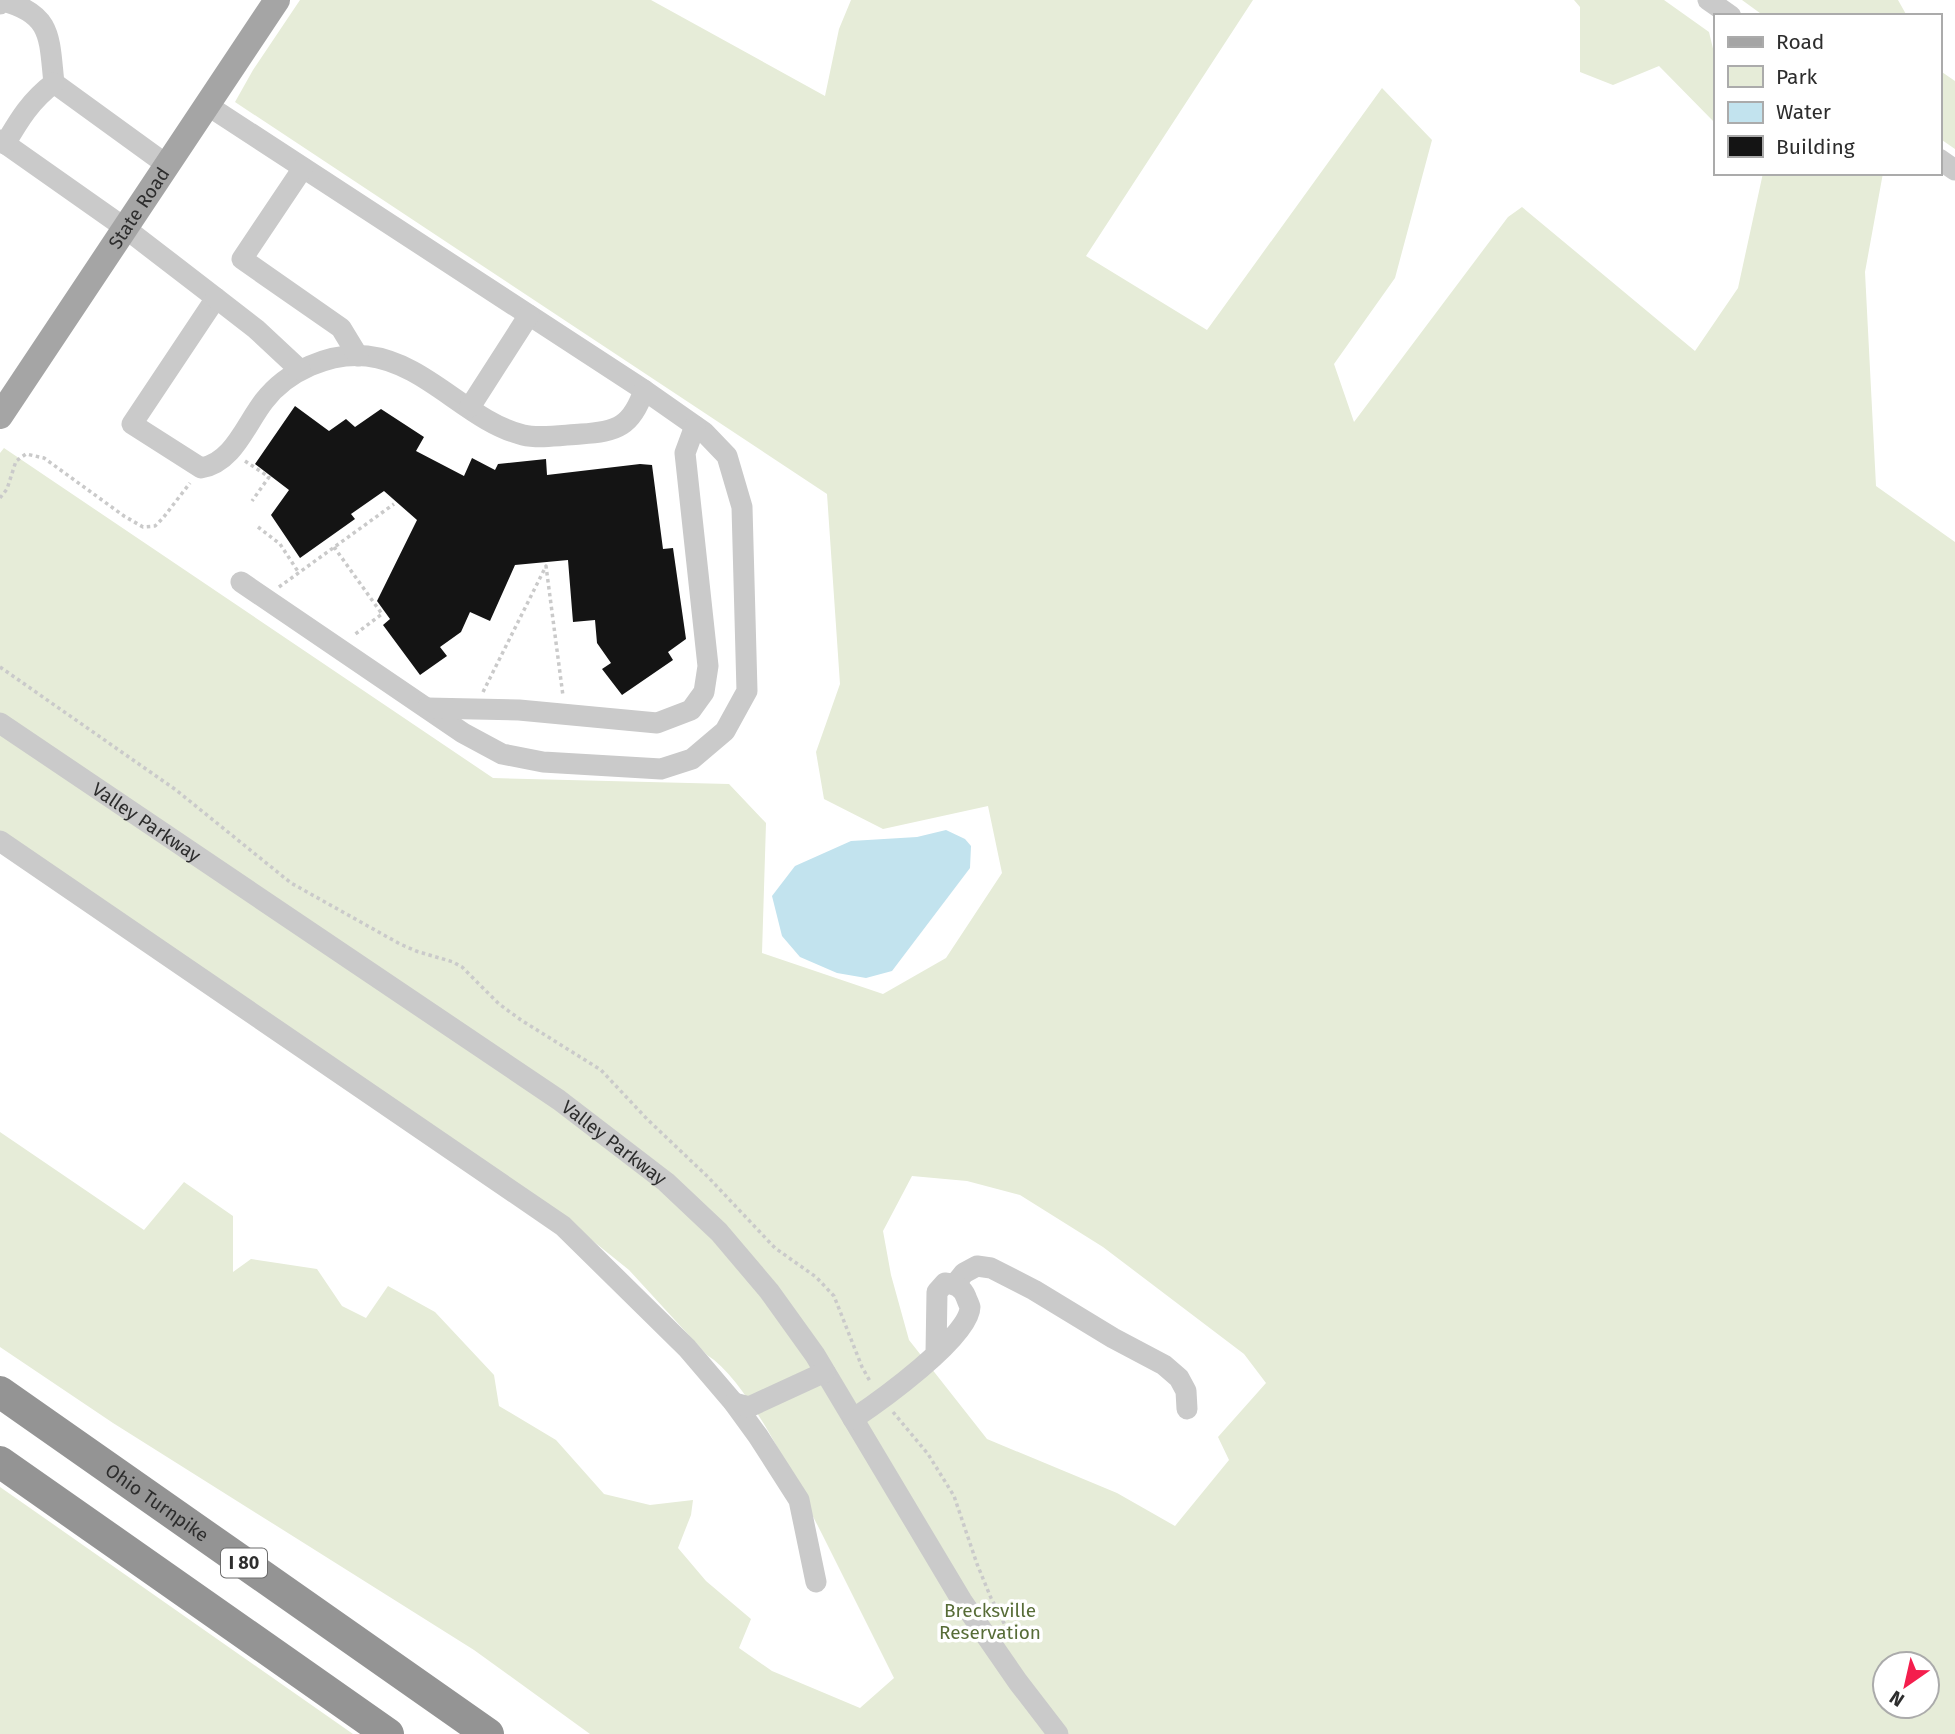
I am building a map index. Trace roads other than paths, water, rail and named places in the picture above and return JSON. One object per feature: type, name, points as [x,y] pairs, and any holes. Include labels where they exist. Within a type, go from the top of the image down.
[{"type":"highway","name":"Ohio Turnpike","points":[[0,1392],[488,1734]]},
{"type":"highway","points":[[0,1462],[388,1734]]},
{"type":"main road","name":"State Road","points":[[0,416],[277,0]]},
{"type":"street","points":[[1708,0],[1728,14]]},
{"type":"street","points":[[0,4],[3,1],[18,5],[39,18],[48,36],[54,83],[167,165]]},
{"type":"street","points":[[54,83],[38,94],[3,142],[125,228],[256,329],[300,370]]},
{"type":"street","points":[[207,105],[644,390],[695,426],[727,456],[742,507],[747,691],[725,731],[692,759],[661,769],[543,762],[502,754],[463,733],[241,582]]},
{"type":"street","points":[[303,167],[242,259],[341,328],[358,356]]},
{"type":"street","points":[[216,298],[132,424],[201,468],[214,466],[227,455],[266,398],[300,370],[326,359],[358,356],[390,360],[436,385],[490,421],[524,435],[614,430],[629,419],[644,390]]},
{"type":"street","points":[[470,407],[529,314]]},
{"type":"street","points":[[427,708],[519,710],[657,723],[691,710],[704,692],[708,666],[685,453],[695,426]]},
{"type":"street","points":[[700,698],[732,718]]},
{"type":"street","name":"Valley Parkway","points":[[0,723],[559,1100],[666,1182],[719,1232],[769,1291],[825,1372],[962,1601],[1058,1734]]},
{"type":"street","points":[[0,841],[563,1226],[687,1348],[734,1403],[799,1500],[816,1582]]},
{"type":"street","points":[[955,1284],[964,1273],[977,1266],[991,1268],[1034,1290],[1113,1338],[1164,1364],[1179,1378],[1185,1391],[1187,1409]]},
{"type":"street","points":[[853,1419],[916,1374],[936,1353],[965,1320],[970,1308],[964,1293],[955,1284],[945,1283],[937,1292],[936,1353]]},
{"type":"street","points":[[734,1403],[749,1407],[825,1372]]},
{"type":"water","points":[[946,830],[965,839],[971,846],[970,868],[892,971],[866,978],[837,973],[800,957],[782,936],[772,896],[795,866],[851,841],[917,837]]},
{"type":"park label","name":"Brecksville Reservation","points":[[990,1621]]}]
